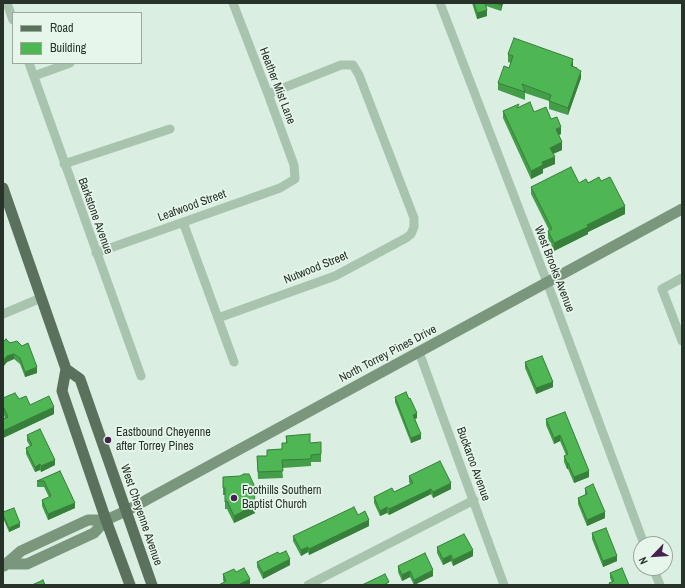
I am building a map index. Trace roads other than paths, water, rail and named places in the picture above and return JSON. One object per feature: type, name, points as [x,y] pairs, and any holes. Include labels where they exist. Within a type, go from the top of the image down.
[{"type":"main road","points":[[3,188],[66,369],[62,392],[130,585]]},
{"type":"main road","name":"North Torrey Pines Drive","points":[[9,565],[27,564],[94,533],[106,520],[126,511],[682,209]]},
{"type":"main road","name":"West Cheyenne Avenue","points":[[66,369],[80,379],[152,585]]},
{"type":"main road","name":"North Torrey Pines Drive","points":[[9,565],[21,551],[43,540],[88,520],[106,520]]},
{"type":"main road","points":[[43,540],[49,543],[54,543],[67,537],[77,541]]},
{"type":"street","points":[[7,3],[12,17]]},
{"type":"street","name":"West Brooks Avenue","points":[[440,3],[547,282],[641,536]]},
{"type":"street","name":"Heather Mist Lane","points":[[237,4],[294,165],[294,179]]},
{"type":"street","name":"Barkstone Avenue","points":[[29,64],[141,376]]},
{"type":"street","points":[[34,76],[67,64]]},
{"type":"street","name":"Nutwood Street","points":[[218,318],[335,276],[406,238],[411,234],[414,227],[414,218],[359,74],[353,65],[341,65],[268,94]]},
{"type":"street","points":[[64,164],[170,129]]},
{"type":"street","name":"Leafwood Street","points":[[96,253],[280,188],[294,179]]},
{"type":"street","points":[[183,222],[234,362]]},
{"type":"street","points":[[682,278],[662,289],[682,341]]},
{"type":"street","points":[[3,314],[41,298]]},
{"type":"street","name":"Buckaroo Avenue","points":[[419,352],[504,585]]},
{"type":"street","points":[[308,585],[474,500]]},
{"type":"place","name":"Eastbound Cheyenne after Torrey Pines","points":[[108,440]]},
{"type":"place","name":"Foothills Southern Baptist Church","points":[[234,498]]}]
